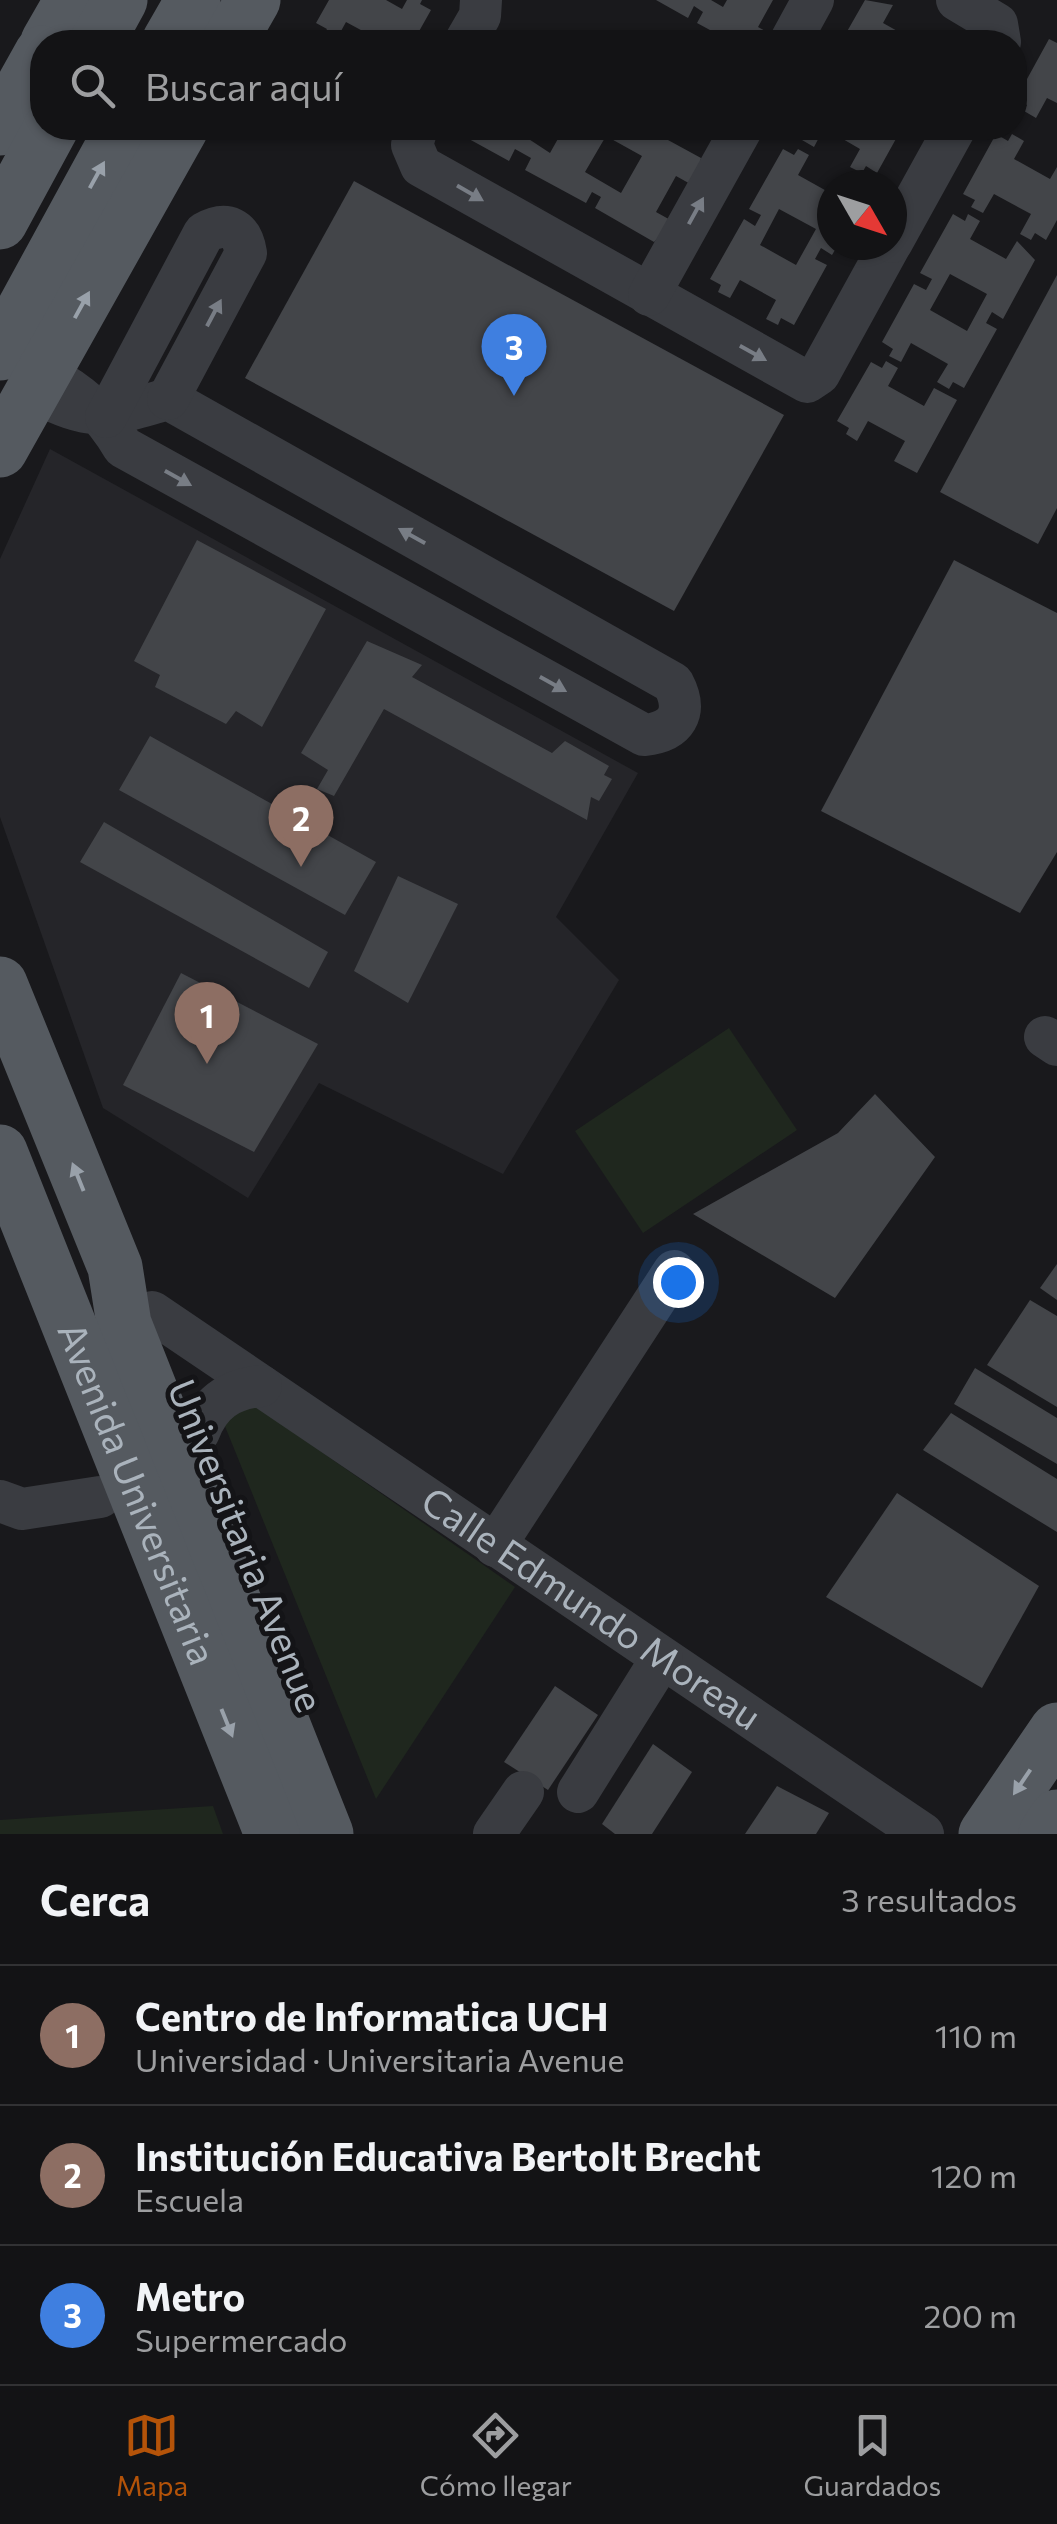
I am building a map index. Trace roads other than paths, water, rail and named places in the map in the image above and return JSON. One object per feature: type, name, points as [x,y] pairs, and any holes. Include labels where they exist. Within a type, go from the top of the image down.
[{"type":"main road","points":[[55,30],[72,0]]},
{"type":"main road","points":[[104,30],[120,0]]},
{"type":"main road","points":[[176,30],[192,0]]},
{"type":"main road","points":[[236,30],[252,0]]},
{"type":"main road","points":[[0,128],[30,74]]},
{"type":"main road","points":[[0,222],[44,140]]},
{"type":"main road","points":[[0,450],[26,372],[118,140]]},
{"type":"main road","points":[[26,372],[173,140]]},
{"type":"main road","name":"Universitaria Avenue","points":[[0,984],[115,1267],[124,1324],[326,1834]]},
{"type":"main road","name":"Avenida Universitaria","points":[[0,1152],[272,1834]]},
{"type":"main road","name":"Universitaria Avenue","points":[[115,1267],[152,1312],[359,1834]]},
{"type":"main road","points":[[74,1340],[74,1428],[232,1834]]},
{"type":"main road","points":[[986,1834],[1057,1730]]},
{"type":"main road","points":[[1046,1834],[1057,1817]]},
{"type":"street","points":[[472,30],[480,16],[480,0]]},
{"type":"street","points":[[797,30],[813,0]]},
{"type":"street","points":[[958,0],[996,24],[997,30]]},
{"type":"street","points":[[413,140],[421,166],[806,382],[819,374],[882,260]]},
{"type":"street","points":[[649,295],[735,140]]},
{"type":"street","points":[[907,215],[948,140]]},
{"type":"street","points":[[26,372],[69,410],[106,417],[168,399],[246,254],[244,238],[233,227],[218,225],[204,233],[106,417]]},
{"type":"street","points":[[106,417],[123,448],[644,735],[664,733],[680,719],[682,699],[673,683],[168,399]]},
{"type":"street","points":[[468,636],[497,584]]},
{"type":"street","points":[[495,1546],[674,1271]]},
{"type":"street","name":"Calle Edmundo Moreau","points":[[152,1312],[923,1834]]},
{"type":"street","points":[[199,1432],[212,1406],[226,1395],[260,1386]]},
{"type":"street","points":[[0,1501],[22,1508],[100,1497]]},
{"type":"street","points":[[578,1792],[662,1658]]},
{"type":"street","points":[[494,1834],[523,1792]]},
{"type":"place","name":"Metro","points":[[514,396]]},
{"type":"place","name":"Institución Educativa Bertolt Brecht","points":[[301,867]]},
{"type":"place","name":"Centro de Informatica UCH","points":[[207,1064]]}]
